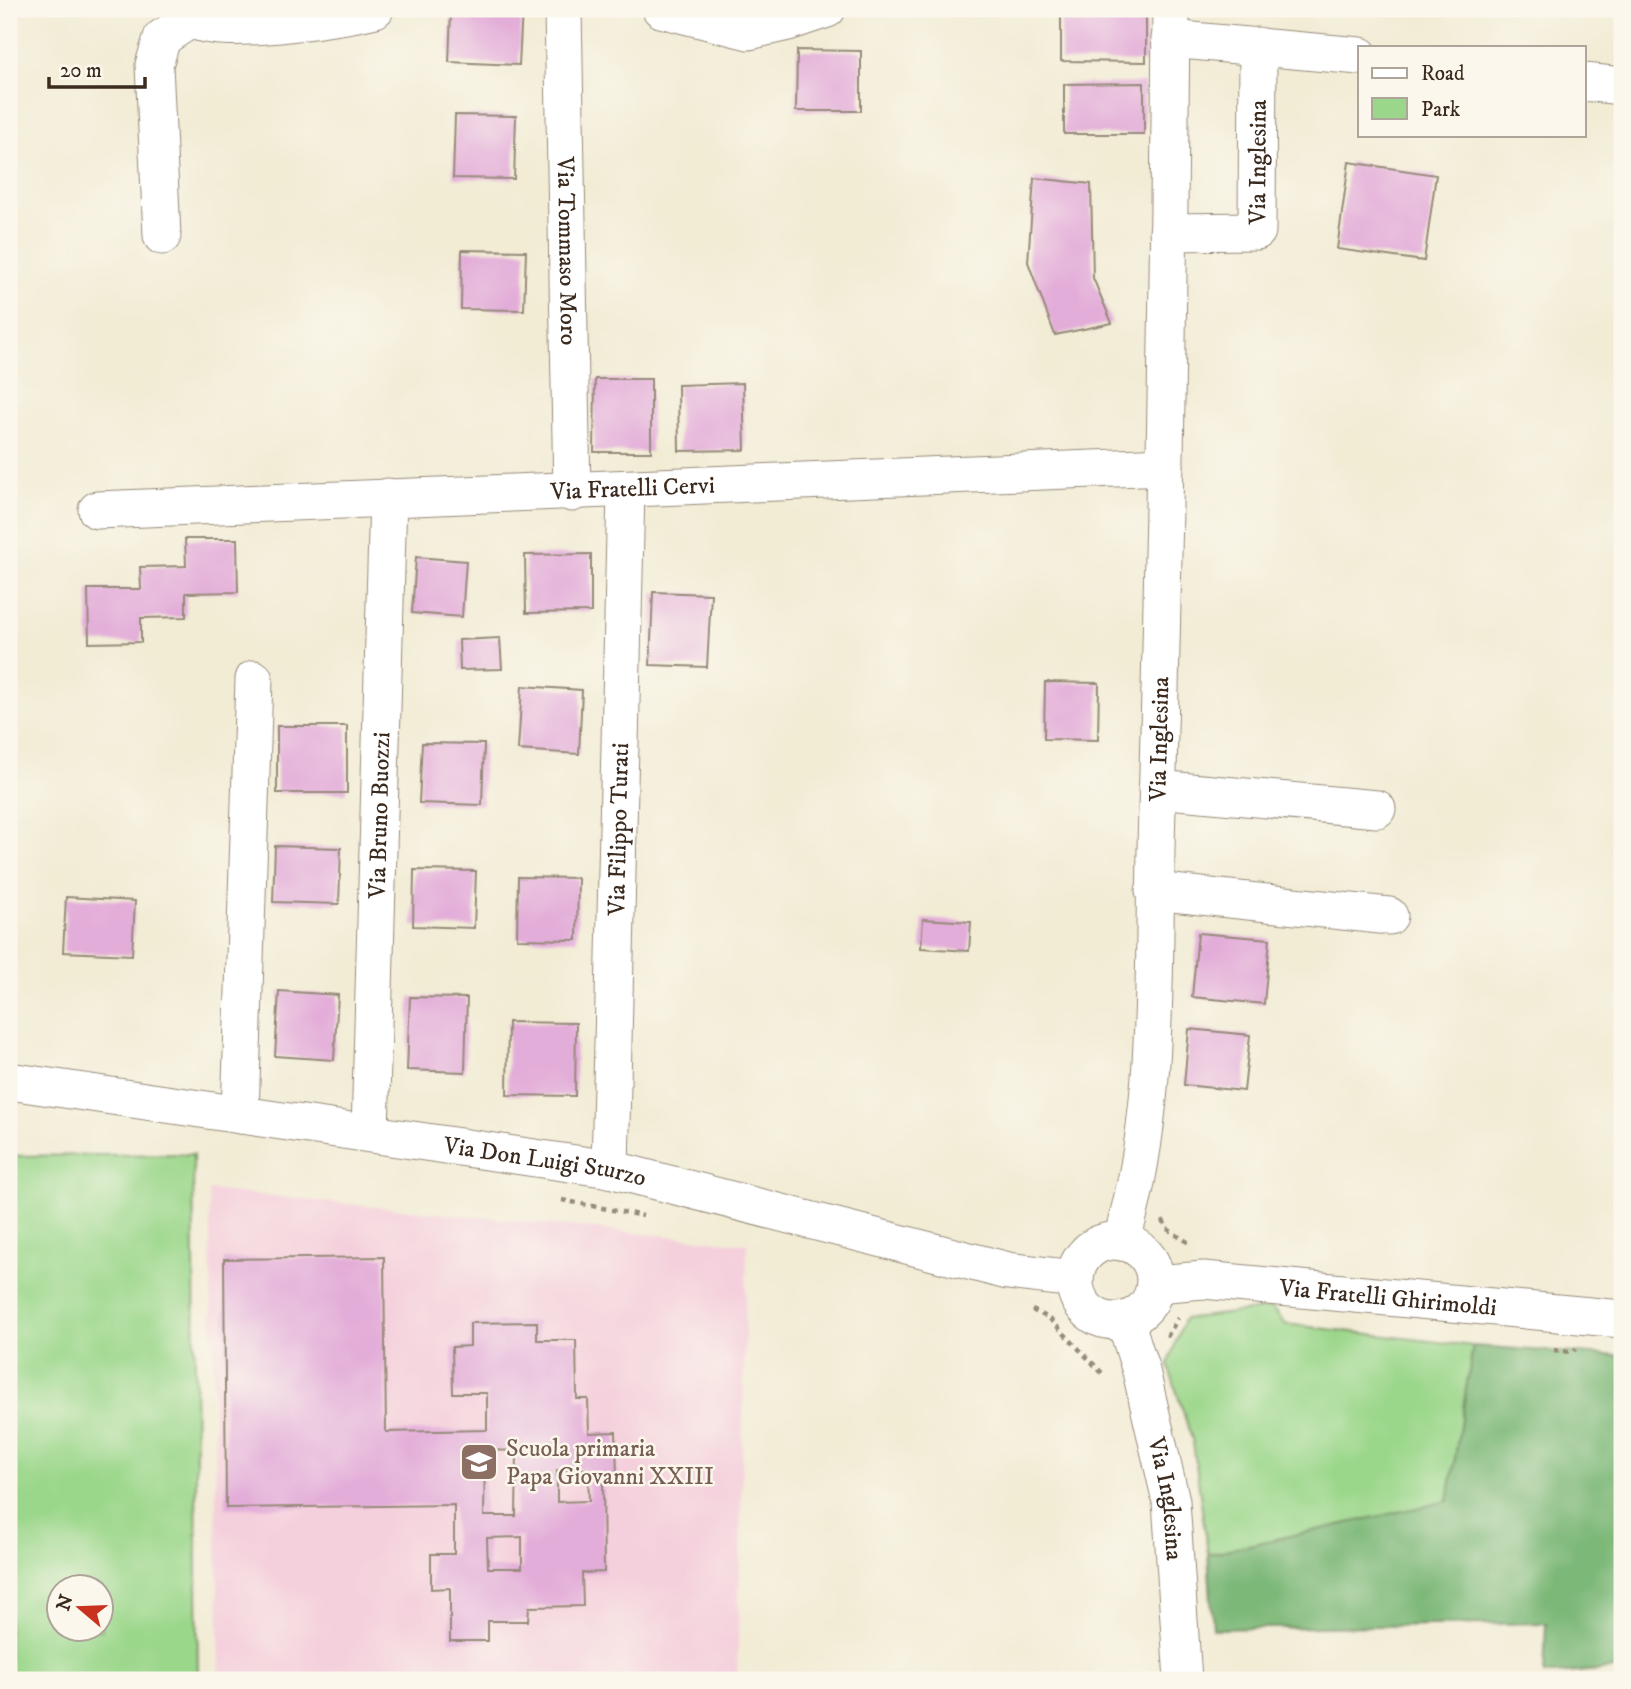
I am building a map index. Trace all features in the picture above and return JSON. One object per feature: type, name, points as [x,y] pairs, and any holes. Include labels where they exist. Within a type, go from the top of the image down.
[{"type":"street","points":[[162,236],[154,65],[162,38],[188,14],[214,26],[290,23],[348,16],[375,9]]},
{"type":"street","name":"Via Tommaso Moro","points":[[563,9],[572,493]]},
{"type":"street","points":[[661,9],[715,25],[749,31],[788,23],[827,9]]},
{"type":"street","points":[[1170,24],[1258,46],[1358,56]]},
{"type":"street","name":"Via Inglesina","points":[[1121,1242],[1134,1199],[1149,1090],[1165,466],[1170,24]]},
{"type":"street","name":"Via Inglesina","points":[[1168,232],[1257,231],[1258,46]]},
{"type":"street","points":[[1586,82],[1622,86]]},
{"type":"street","name":"Via Fratelli Cervi","points":[[97,510],[388,497],[572,493],[1165,466]]},
{"type":"street","name":"Via Filippo Turati","points":[[610,1170],[626,490]]},
{"type":"street","name":"Via Bruno Buozzi","points":[[370,1132],[388,497]]},
{"type":"street","points":[[240,1115],[254,679]]},
{"type":"street","points":[[1157,789],[1377,809]]},
{"type":"street","points":[[1154,891],[1389,916]]},
{"type":"street","name":"Via Don Luigi Sturzo","points":[[9,1081],[370,1132],[419,1143],[610,1170],[1008,1271],[1076,1279]]},
{"type":"street","points":[[1121,1242],[1137,1248],[1147,1258],[1154,1270],[1155,1284],[1148,1305],[1138,1315],[1125,1320],[1106,1320],[1093,1315],[1077,1293],[1076,1279],[1084,1256],[1094,1247],[1121,1242]]},
{"type":"street","name":"Via Fratelli Ghirimoldi","points":[[1155,1284],[1204,1280],[1622,1319]]},
{"type":"street","name":"Via Inglesina","points":[[1125,1320],[1141,1371],[1171,1501],[1183,1680]]},
{"type":"path","points":[[553,1198],[646,1216]]},
{"type":"path","points":[[1030,1309],[1049,1318],[1107,1378],[1141,1371]]},
{"type":"shaded area","name":"Scuola primaria Papa Giovanni XXIII","points":[[209,1190],[747,1244],[737,1680],[220,1680]]},
{"type":"green space","points":[[193,1154],[198,1680],[9,1680],[9,1156]]},
{"type":"green space","points":[[1272,1308],[1285,1324],[1473,1346],[1448,1502],[1208,1554],[1193,1442],[1168,1365],[1184,1319]]},
{"type":"green space","points":[[1473,1346],[1622,1356],[1622,1668],[1544,1675],[1546,1623],[1213,1629],[1208,1554],[1448,1501]]},
{"type":"building","points":[[472,9],[522,9],[519,65],[449,62],[451,12],[472,13]]},
{"type":"building","points":[[1088,9],[1146,9],[1146,62],[1061,61],[1061,12],[1088,13]]},
{"type":"building","points":[[797,50],[861,51],[861,111],[796,111]]},
{"type":"building","points":[[1144,83],[1144,134],[1064,134],[1064,84]]},
{"type":"building","points":[[455,115],[516,116],[514,179],[453,178]]},
{"type":"building","points":[[1349,162],[1436,175],[1424,261],[1337,249]]},
{"type":"building","points":[[1034,178],[1091,184],[1093,278],[1112,323],[1055,335],[1028,262]]},
{"type":"building","points":[[462,250],[526,251],[524,310],[461,309]]},
{"type":"building","points":[[595,379],[651,379],[651,452],[594,452]]},
{"type":"building","points":[[743,383],[745,450],[679,451],[678,385]]},
{"type":"building","points":[[185,539],[237,539],[238,592],[186,593],[186,617],[141,618],[141,642],[89,643],[88,589],[141,589],[140,567],[186,566]]},
{"type":"building","points":[[591,554],[591,612],[526,613],[525,555]]},
{"type":"building","points":[[416,557],[466,561],[462,617],[412,613]]},
{"type":"building","points":[[653,592],[711,594],[707,667],[650,665]]},
{"type":"building","points":[[500,638],[502,669],[460,670],[459,640]]},
{"type":"building","points":[[1045,682],[1099,683],[1098,740],[1044,739]]},
{"type":"building","points":[[522,686],[582,690],[579,754],[518,750]]},
{"type":"building","points":[[277,726],[347,726],[347,793],[277,793]]},
{"type":"building","points":[[422,743],[484,744],[482,805],[419,803]]},
{"type":"building","points":[[275,846],[341,848],[339,904],[273,902]]},
{"type":"building","points":[[414,870],[476,871],[474,928],[413,926]]},
{"type":"building","points":[[518,877],[578,878],[577,940],[517,939]]},
{"type":"building","points":[[66,897],[135,901],[132,955],[63,952]]},
{"type":"building","points":[[923,919],[971,922],[969,951],[921,948]]},
{"type":"building","points":[[1198,933],[1270,939],[1264,1004],[1192,997]]},
{"type":"building","points":[[279,991],[338,995],[334,1060],[275,1056]]},
{"type":"building","points":[[410,997],[467,998],[465,1072],[407,1070]]},
{"type":"building","points":[[508,1022],[576,1023],[575,1096],[507,1095]]},
{"type":"building","points":[[1189,1029],[1250,1035],[1244,1091],[1184,1085]]},
{"type":"building","points":[[384,1257],[386,1432],[487,1430],[487,1393],[453,1393],[452,1347],[470,1346],[470,1323],[537,1322],[537,1340],[576,1340],[577,1399],[588,1399],[589,1433],[616,1432],[617,1482],[603,1482],[604,1572],[582,1573],[583,1606],[529,1607],[528,1621],[488,1621],[488,1641],[450,1641],[450,1588],[431,1589],[431,1554],[454,1554],[454,1505],[226,1508],[224,1259]],"holes":[[[485,1450],[517,1451],[516,1516],[484,1516]],[[588,1469],[589,1501],[557,1502],[557,1470]],[[522,1537],[522,1568],[488,1568],[487,1538]]]},
{"type":"place","name":"Scuola primaria Papa Giovanni XXIII","points":[[479,1462]]}]
